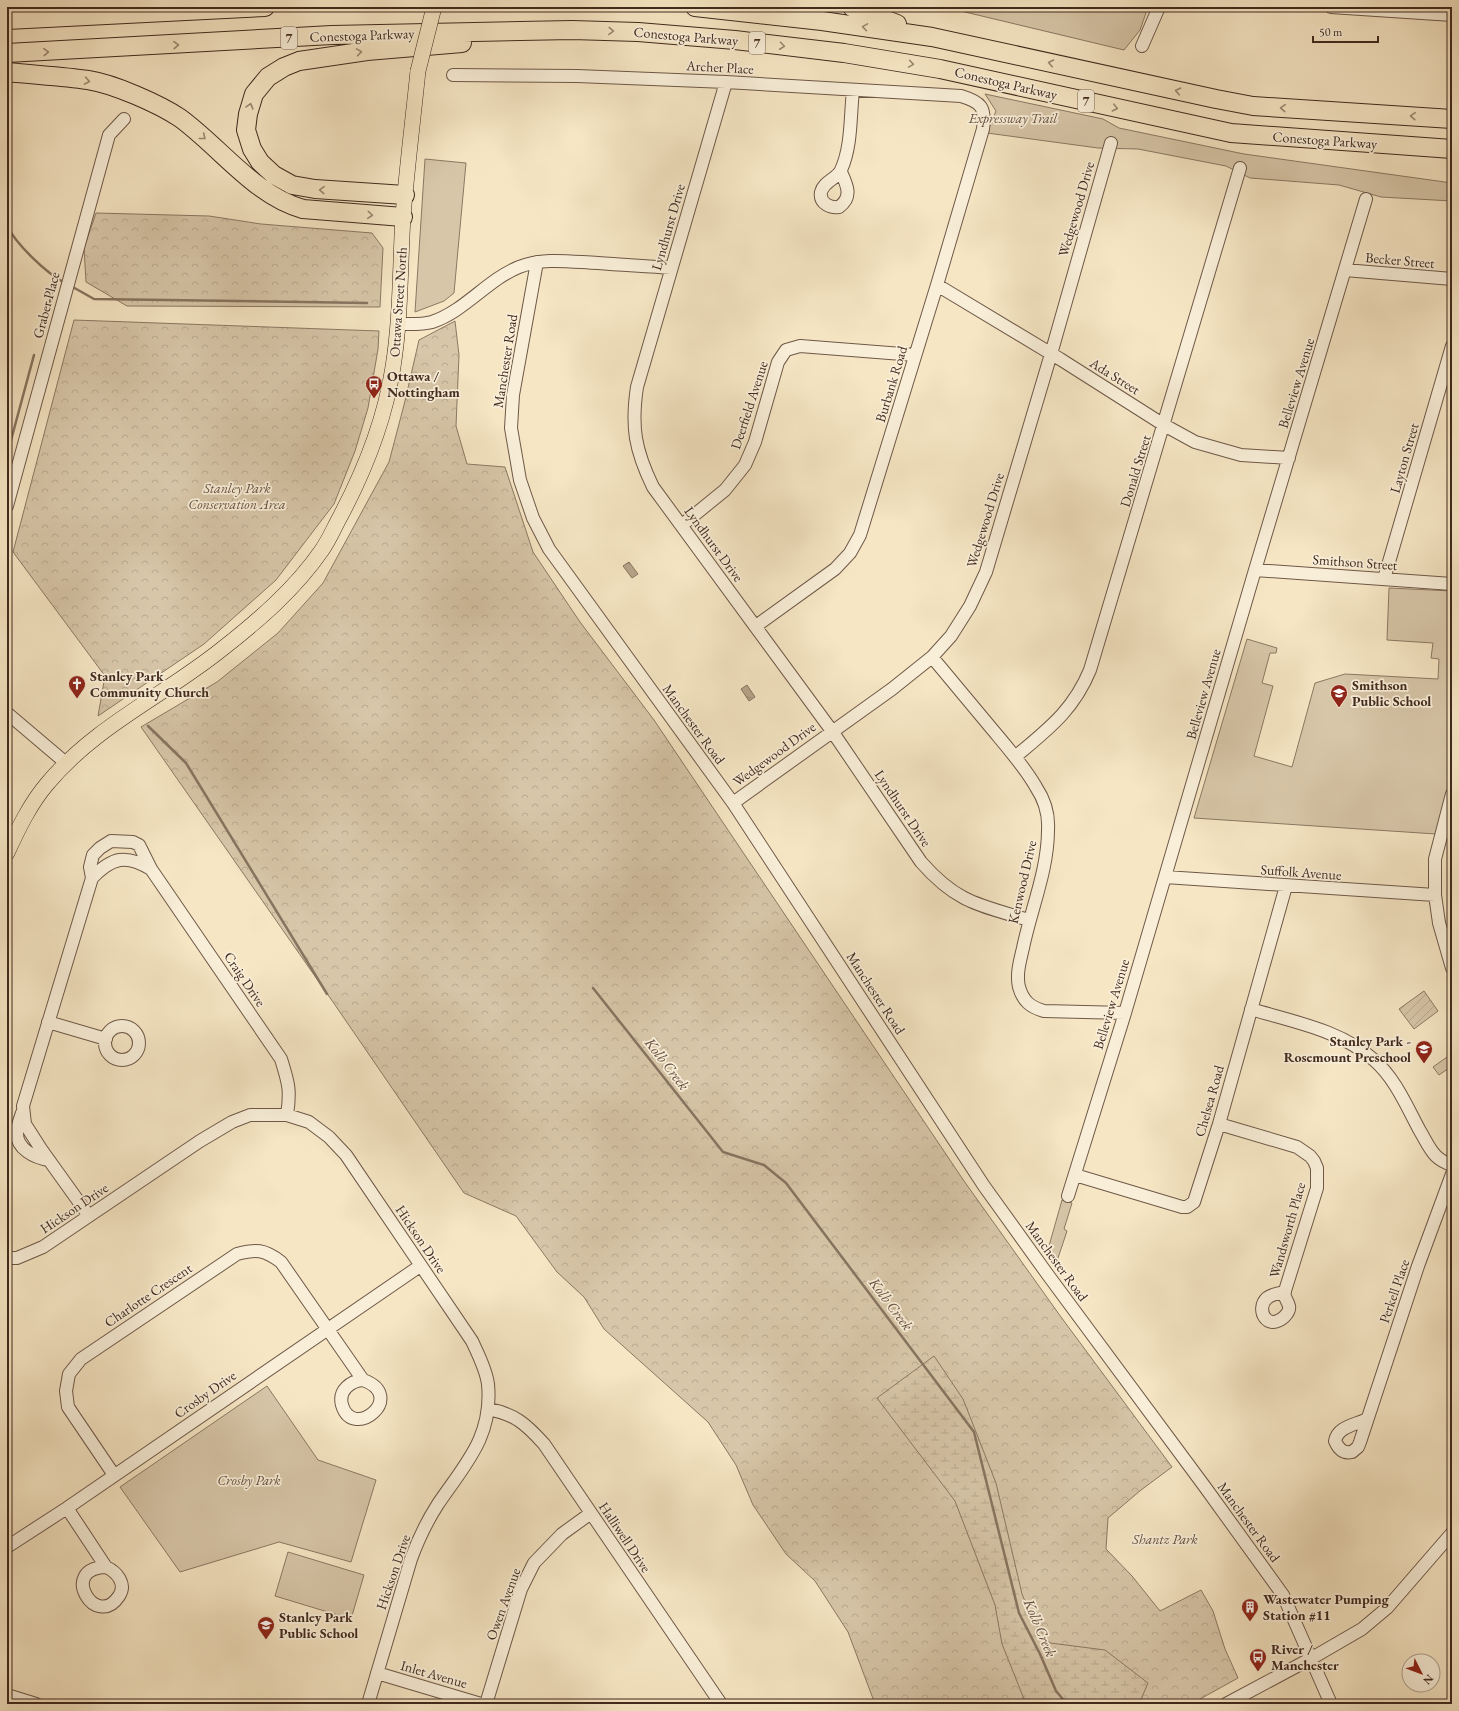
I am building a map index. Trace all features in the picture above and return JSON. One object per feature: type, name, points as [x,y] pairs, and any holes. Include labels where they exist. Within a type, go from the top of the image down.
[{"type":"highway","points":[[7,20],[265,7]]},
{"type":"highway","name":"Conestoga Parkway","points":[[695,7],[822,20],[932,37],[1253,106],[1452,119]]},
{"type":"highway","points":[[852,7],[932,37]]},
{"type":"highway","points":[[405,196],[315,189],[292,185],[274,175],[260,162],[252,149],[246,130],[248,114],[254,94],[268,77],[284,67],[299,61],[367,51],[507,40],[572,30]]},
{"type":"highway","name":"Conestoga Parkway","points":[[7,53],[332,35],[572,30],[638,32],[735,40],[844,54],[963,73],[1231,133],[1452,149]]},
{"type":"highway","points":[[7,72],[90,80],[134,94],[180,118],[268,194],[288,205],[303,210],[403,218]]},
{"type":"main road","name":"Ottawa Street North","points":[[7,853],[31,807],[46,784],[66,763],[105,730],[219,652],[259,620],[297,581],[323,549],[356,488],[379,427],[393,367],[398,324],[403,218],[418,71],[434,7]]},
{"type":"street","points":[[1142,46],[1159,7]]},
{"type":"street","points":[[1331,7],[1452,15]]},
{"type":"street","name":"Archer Place","points":[[453,75],[577,76],[726,82],[853,91],[961,96],[973,100],[982,107]]},
{"type":"street","name":"Lyndhurst Drive","points":[[726,82],[637,387],[633,410],[634,429],[640,455],[653,486],[832,731],[921,862],[936,879],[950,890],[978,905],[1029,920]]},
{"type":"street","points":[[841,172],[848,149],[853,91]]},
{"type":"street","name":"Burbank Road","points":[[756,626],[843,562],[855,544],[864,524],[983,129],[984,113],[982,107]]},
{"type":"street","name":"Graber Place","points":[[7,506],[109,135],[124,119]]},
{"type":"street","name":"Wedgewood Drive","points":[[733,803],[892,688],[932,657],[950,636],[970,606],[986,572],[1051,354],[1111,142]]},
{"type":"street","name":"Donald Street","points":[[1015,757],[1062,717],[1073,702],[1090,670],[1164,425],[1223,219],[1240,168]]},
{"type":"street","name":"Belleview Avenue","points":[[1068,1196],[1125,1013],[1255,570],[1366,200]]},
{"type":"street","points":[[398,324],[431,322],[441,318],[456,310],[504,275],[520,267],[537,262],[562,261],[671,268]]},
{"type":"street","name":"Manchester Road","points":[[537,262],[513,395],[511,428],[520,480],[533,518],[549,549],[733,803],[984,1186],[1283,1595],[1331,1704]]},
{"type":"street","name":"Becker Street","points":[[1345,270],[1452,279]]},
{"type":"street","name":"Ada Street","points":[[937,285],[1164,425],[1195,442],[1241,455],[1289,458]]},
{"type":"street","name":"Deerfield Avenue","points":[[682,525],[725,490],[745,465],[755,442],[778,362],[786,350],[800,346],[915,354]]},
{"type":"street","name":"Layton Street","points":[[1384,579],[1452,346]]},
{"type":"street","name":"Smithson Street","points":[[1255,570],[1452,584]]},
{"type":"street","name":"Kenwood Drive","points":[[932,657],[1015,757],[1037,787],[1044,802],[1048,816],[1048,845],[1043,870],[1029,920],[1018,978],[1022,995],[1026,1003],[1034,1008],[1044,1011],[1125,1013]]},
{"type":"street","points":[[7,713],[66,763]]},
{"type":"street","points":[[1452,794],[1436,859],[1435,895],[1439,923],[1452,968]]},
{"type":"street","name":"Craig Drive","points":[[89,1216],[25,1124],[23,1106],[92,878],[90,867],[93,855],[100,848],[111,841],[133,842],[139,845],[152,869],[280,1058],[289,1086],[287,1115]]},
{"type":"street","name":"Craig Drive","points":[[92,878],[103,867],[114,861],[128,859],[139,861],[152,869]]},
{"type":"street","name":"Suffolk Avenue","points":[[1165,877],[1435,895]]},
{"type":"street","name":"Chelsea Road","points":[[1075,1174],[1182,1207],[1187,1207],[1194,1202],[1197,1197],[1286,886]]},
{"type":"street","points":[[1251,1009],[1334,1035],[1353,1044],[1374,1060],[1386,1072],[1398,1090],[1430,1149],[1441,1160],[1452,1165]]},
{"type":"street","points":[[48,1022],[106,1038]]},
{"type":"street","name":"Hickson Drive","points":[[7,1258],[17,1258],[43,1247],[200,1141],[232,1122],[250,1115],[287,1115],[309,1122],[329,1137],[346,1155],[472,1341],[488,1383],[488,1409],[484,1431],[472,1456],[438,1505],[419,1538],[411,1559],[368,1704]]},
{"type":"street","name":"Wandsworth Place","points":[[1218,1124],[1297,1148],[1310,1156],[1317,1168],[1317,1188],[1285,1292]]},
{"type":"street","name":"Perkell Place","points":[[1367,1419],[1418,1266],[1452,1174]]},
{"type":"street","name":"Charlotte Crescent","points":[[114,1476],[68,1407],[66,1391],[69,1374],[81,1359],[93,1350],[237,1254],[253,1250],[269,1253],[281,1262],[363,1380]]},
{"type":"street","name":"Crosby Drive","points":[[7,1547],[67,1508],[420,1266]]},
{"type":"street","name":"Halliwell Drive","points":[[488,1409],[506,1412],[529,1427],[544,1444],[721,1704]]},
{"type":"street","points":[[67,1508],[106,1567]]},
{"type":"street","name":"Owen Avenue","points":[[486,1704],[521,1589],[534,1563],[562,1534],[591,1513]]},
{"type":"street","points":[[1226,1704],[1312,1658],[1362,1628],[1387,1608],[1452,1533]]},
{"type":"street","name":"Inlet Avenue","points":[[377,1673],[481,1704]]},
{"type":"street","points":[[7,1695],[36,1704]]},
{"type":"green space","points":[[944,7],[1148,7],[1140,30],[1124,50]]},
{"type":"green space","name":"Expressway Trail","points":[[985,94],[1103,119],[1119,128],[1244,154],[1452,183],[1452,201],[1381,197],[1339,185],[1250,178],[1226,166],[1138,149],[1098,148],[987,133],[996,111]]},
{"type":"green space","points":[[425,159],[466,163],[454,293],[444,301],[415,312]]},
{"type":"green space","points":[[96,213],[209,216],[261,224],[372,233],[383,248],[380,307],[127,306],[86,282],[84,248]]},
{"type":"green space","points":[[74,320],[379,331],[378,349],[368,408],[355,451],[334,504],[276,580],[204,644],[98,716],[105,676],[13,552]]},
{"type":"green space","name":"Stanley Park Conservation Area","points":[[455,321],[459,355],[456,426],[467,464],[505,467],[533,552],[580,622],[654,720],[964,1181],[1061,1317],[1172,1467],[1141,1490],[1108,1518],[1106,1549],[1132,1576],[1160,1611],[1201,1590],[1213,1611],[1225,1649],[1238,1678],[1191,1704],[875,1704],[848,1632],[815,1581],[786,1554],[753,1505],[736,1465],[708,1422],[604,1329],[584,1297],[557,1272],[516,1216],[464,1193],[141,727],[217,682],[278,633],[323,583],[389,462],[419,340]]},
{"type":"green space","name":"Smithson Public School","points":[[1389,588],[1452,591],[1452,777],[1436,834],[1194,818],[1247,639],[1277,648],[1276,653],[1270,653],[1262,683],[1273,686],[1254,756],[1292,767],[1315,683],[1345,674],[1438,679],[1439,659],[1431,658],[1433,643],[1387,640]]},
{"type":"green space","points":[[1424,991],[1438,1011],[1414,1029],[1399,1009]]},
{"type":"green space","points":[[1447,1057],[1452,1066],[1439,1075],[1433,1067]]},
{"type":"green space","points":[[1062,1200],[1072,1203],[1064,1229],[1067,1231],[1055,1267],[1047,1253]]},
{"type":"green space","points":[[934,1356],[963,1399],[996,1483],[1022,1594],[1033,1621],[1050,1643],[1105,1650],[1148,1683],[1139,1704],[1026,1704],[1002,1644],[995,1605],[955,1501],[877,1398]]},
{"type":"green space","name":"Crosby Park","points":[[267,1386],[318,1460],[376,1480],[351,1562],[279,1542],[180,1572],[120,1487]]},
{"type":"green space","points":[[288,1552],[364,1575],[351,1619],[275,1596]]},
{"type":"water","points":[[629,562],[638,574],[632,578],[623,566]]},
{"type":"water","points":[[747,685],[755,697],[749,701],[741,689]]},
{"type":"waterway","points":[[7,226],[18,242],[41,266],[65,283]]},
{"type":"waterway","points":[[50,302],[54,277]]},
{"type":"waterway","points":[[71,286],[94,299],[367,303]]},
{"type":"waterway","points":[[7,455],[34,355]]},
{"type":"waterway","points":[[148,726],[186,763],[327,994]]},
{"type":"waterway","name":"Kolb Creek","points":[[593,988],[723,1152],[764,1165],[786,1183],[974,1432],[1019,1613],[1040,1654],[1056,1691],[1067,1704]]},
{"type":"place","name":"Ottawa / Nottingham","points":[[374,399]]},
{"type":"place","name":"Stanley Park Community Church","points":[[77,699]]},
{"type":"place","name":"Smithson Public School","points":[[1339,708]]},
{"type":"place","name":"Stanley Park - Rosemount Preschool","points":[[1424,1064]]},
{"type":"place","name":"Wastewater Pumping Station #11","points":[[1250,1622]]},
{"type":"place","name":"Stanley Park Public School","points":[[266,1640]]},
{"type":"place","name":"River / Manchester","points":[[1258,1672]]},
{"type":"park label","name":"Shantz Park","points":[[1165,1539]]}]
